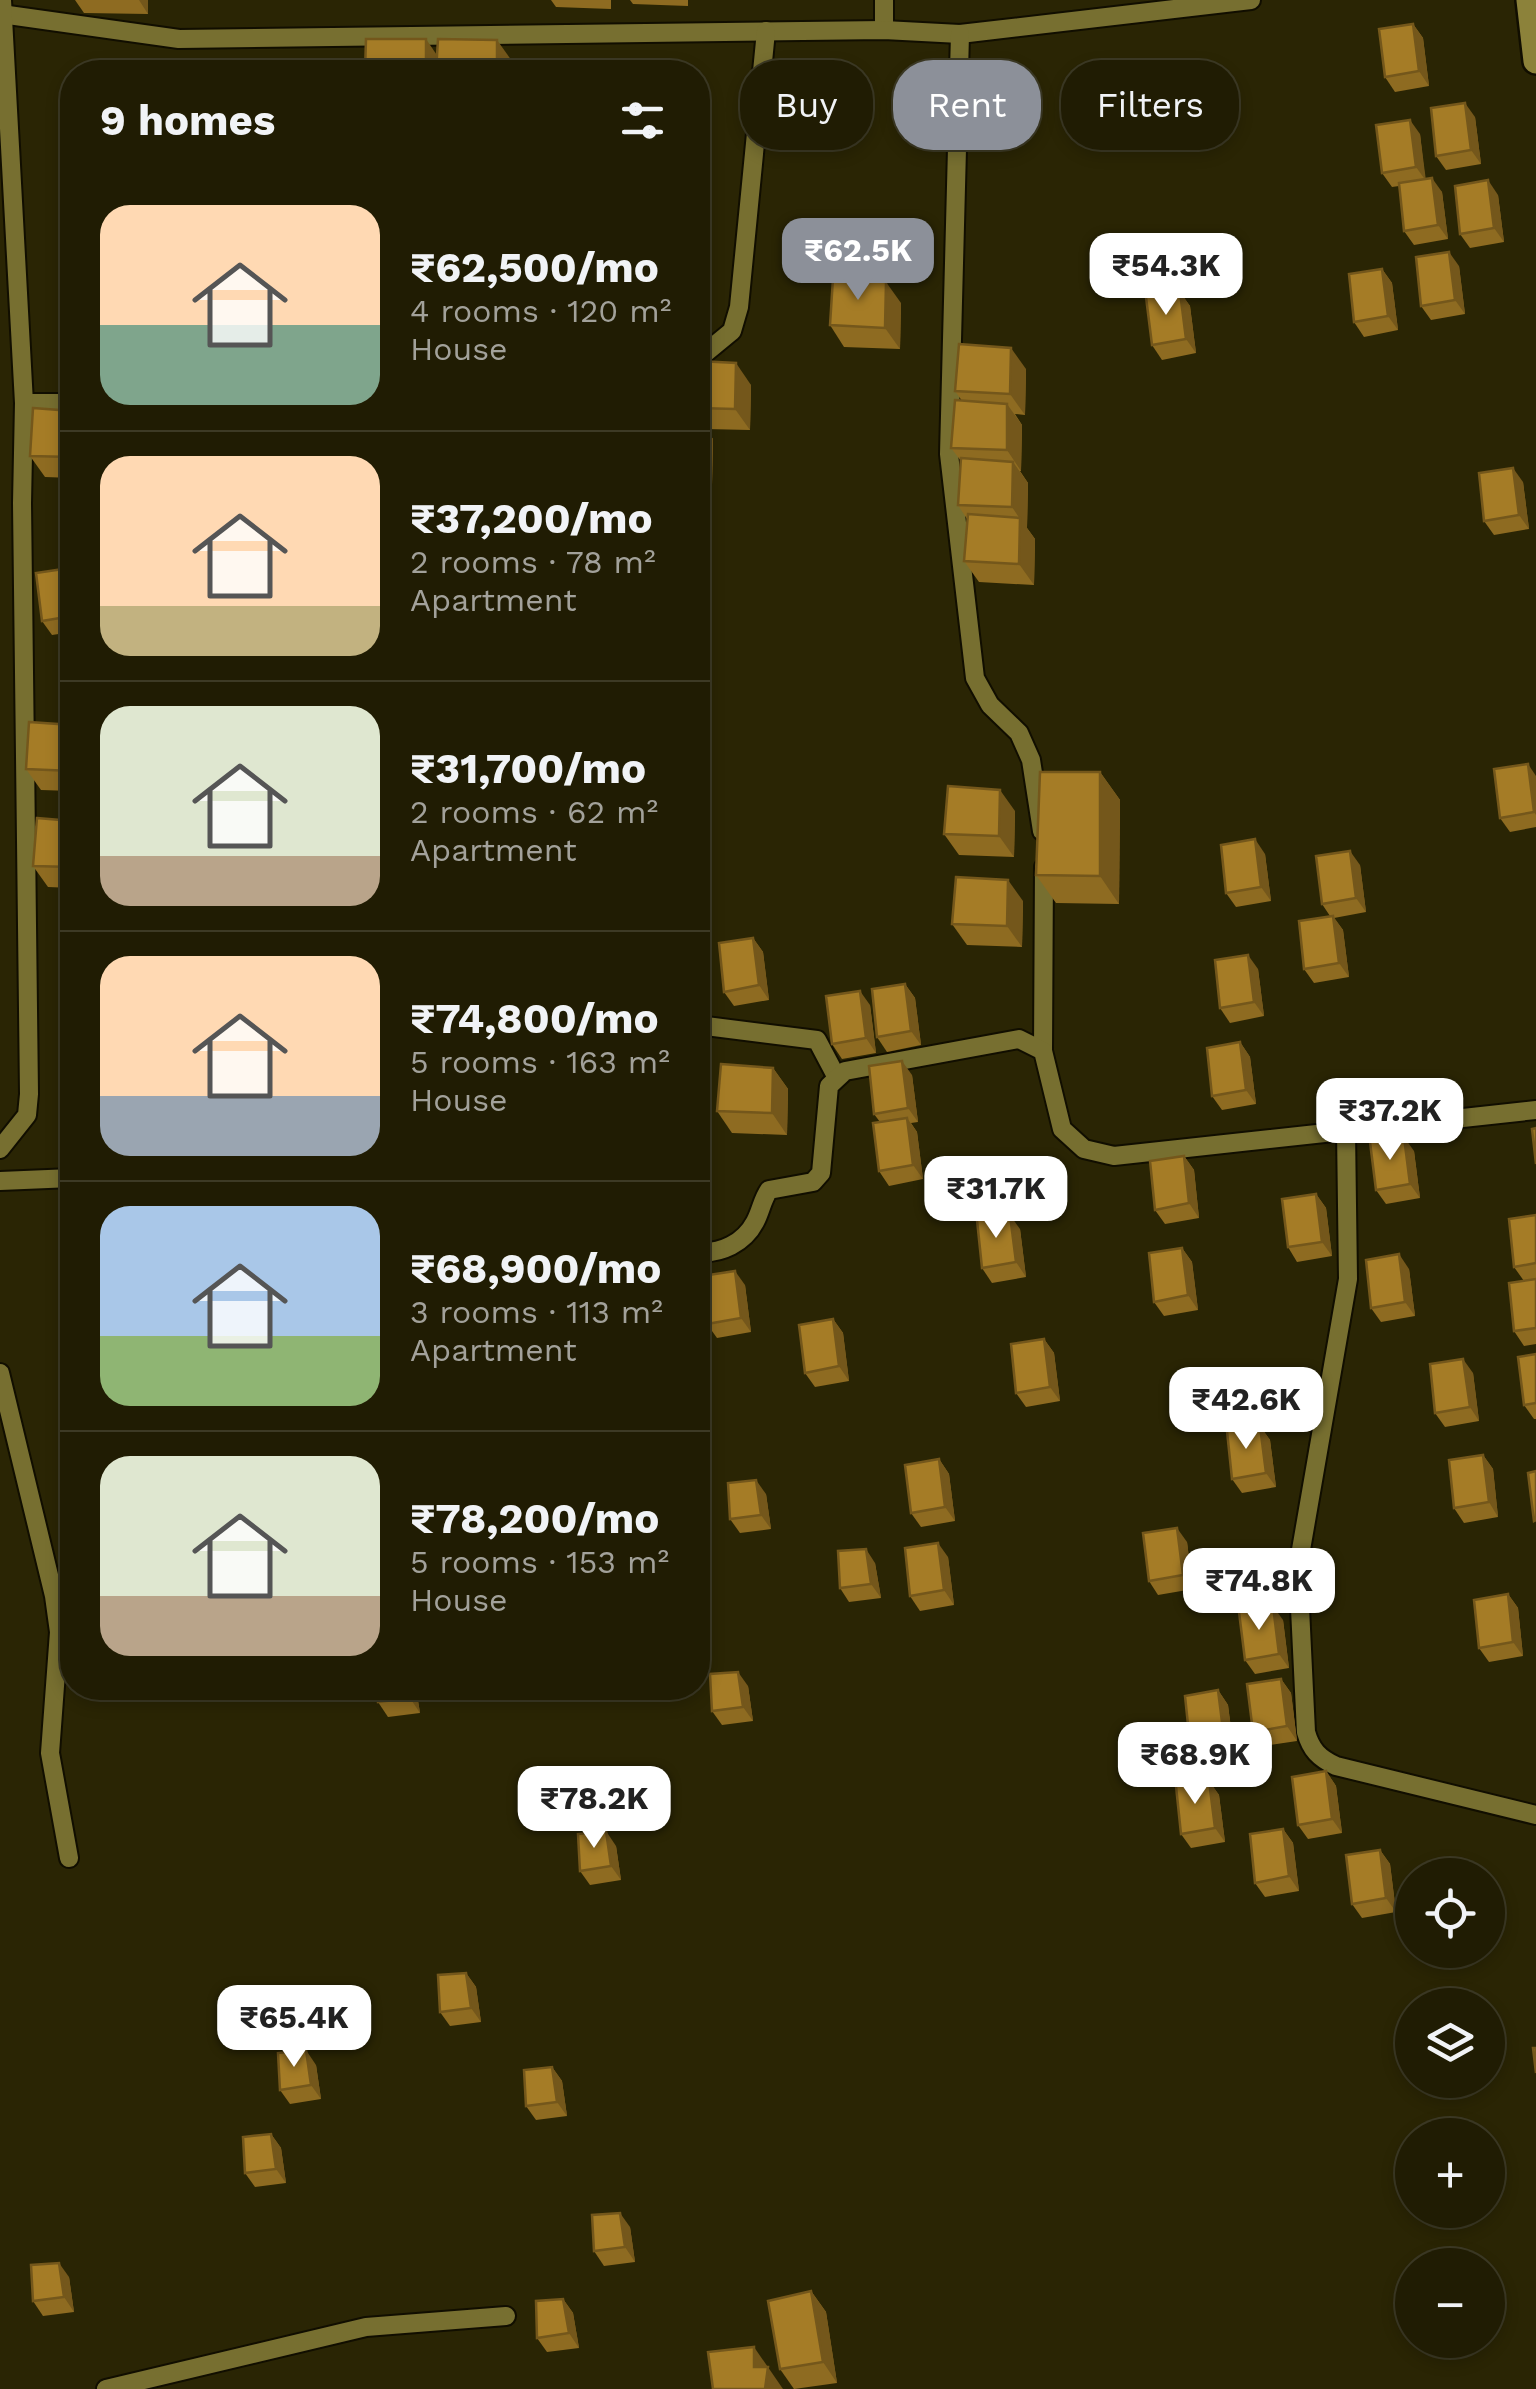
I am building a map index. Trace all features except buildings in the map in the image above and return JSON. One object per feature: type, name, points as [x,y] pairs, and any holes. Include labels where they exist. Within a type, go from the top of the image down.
[{"type":"street","points":[[884,0],[884,30]]},
{"type":"street","points":[[0,1149],[27,1115],[29,1094],[24,403],[2,7],[179,40],[372,44],[766,31],[960,34],[1251,0]]},
{"type":"street","points":[[1529,0],[1536,61]]},
{"type":"street","points":[[710,350],[732,331],[740,306],[766,31]]},
{"type":"street","points":[[960,34],[949,454],[975,678],[990,704],[1018,732],[1030,760],[1044,842],[1043,1051],[1062,1129],[1084,1149],[1114,1156],[1536,1110]]},
{"type":"street","points":[[24,403],[60,403]]},
{"type":"street","points":[[710,1027],[817,1040],[836,1076]]},
{"type":"street","points":[[710,1250],[740,1242],[754,1224],[768,1190],[814,1182],[821,1173],[830,1086],[836,1076],[845,1071],[1019,1039],[1043,1051]]},
{"type":"street","points":[[1346,1131],[1350,1261],[1298,1567],[1306,1732],[1320,1758],[1336,1766],[1536,1815]]},
{"type":"street","points":[[0,1180],[60,1178]]},
{"type":"street","points":[[0,1373],[7,1446],[54,1596],[59,1632],[50,1753],[70,1858]]},
{"type":"street","points":[[106,2389],[366,2327],[506,2316]]}]
